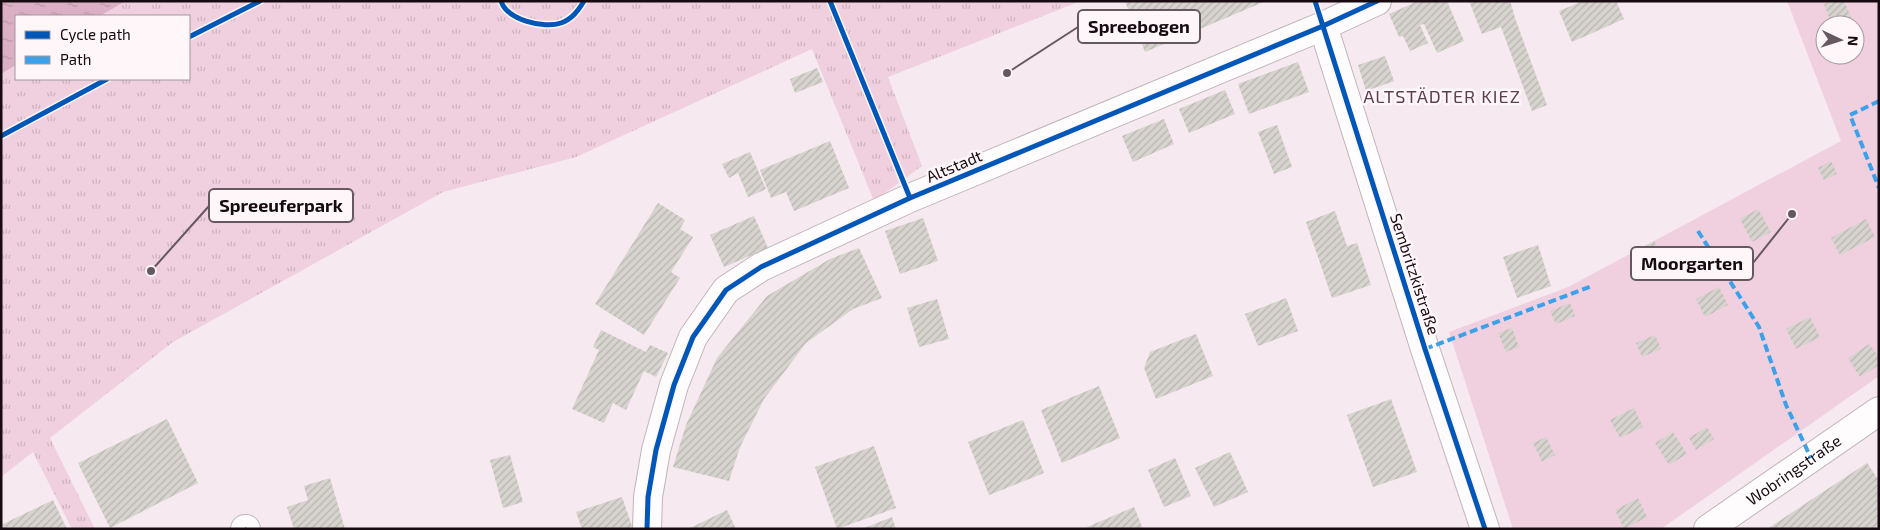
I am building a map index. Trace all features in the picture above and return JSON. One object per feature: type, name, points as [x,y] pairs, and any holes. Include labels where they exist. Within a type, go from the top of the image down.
[{"type":"street","name":"Altstadt","points":[[647,529],[648,497],[656,450],[674,385],[693,337],[726,290],[761,267],[910,198],[1323,26],[1377,1]]},
{"type":"street","name":"Sembritzkistraße","points":[[1323,26],[1425,349],[1485,529]]},
{"type":"street","name":"Wobringstraße","points":[[1708,529],[1879,411]]},
{"type":"green space","points":[[126,1],[1081,1],[888,77],[922,166],[874,201],[812,49],[576,157],[443,192],[173,342],[50,438],[95,529],[72,529],[33,452],[1,477],[1,74],[15,66],[15,80],[190,80],[190,15],[102,15]]},
{"type":"green space","points":[[1787,1],[1879,1],[1879,376],[1661,529],[1513,529],[1449,332],[1568,287],[1841,141]]},
{"type":"water","points":[[1,1],[126,1],[102,15],[15,15],[15,66],[1,74]]},
{"type":"building","points":[[1125,1],[1266,1],[1145,52]]},
{"type":"building","points":[[1418,1],[1447,1],[1464,41],[1437,53],[1424,24],[1420,25],[1428,43],[1410,51],[1403,36],[1399,37],[1389,14]]},
{"type":"building","points":[[1469,1],[1510,1],[1547,105],[1532,111],[1501,27],[1482,34]]},
{"type":"building","points":[[1583,1],[1616,1],[1624,19],[1572,42],[1559,11]]},
{"type":"building","points":[[1832,1],[1844,1],[1850,15],[1828,15],[1824,4]]},
{"type":"building","points":[[1385,56],[1394,81],[1366,91],[1358,65]]},
{"type":"building","points":[[1298,62],[1309,92],[1249,114],[1238,84]]},
{"type":"building","points":[[817,68],[823,82],[795,93],[790,79]]},
{"type":"building","points":[[1225,90],[1235,114],[1189,133],[1179,109]]},
{"type":"building","points":[[1164,119],[1174,144],[1133,162],[1122,136]]},
{"type":"building","points":[[1277,125],[1292,167],[1274,174],[1258,132]]},
{"type":"building","points":[[830,141],[849,188],[794,211],[786,192],[771,198],[760,170]]},
{"type":"building","points":[[750,152],[766,189],[748,197],[738,173],[729,178],[722,164]]},
{"type":"building","points":[[1831,161],[1837,174],[1824,180],[1818,168]]},
{"type":"building","points":[[658,203],[685,220],[680,229],[693,237],[671,272],[680,278],[644,335],[595,304]]},
{"type":"building","points":[[1758,209],[1771,232],[1752,242],[1740,219]]},
{"type":"building","points":[[1335,211],[1347,246],[1357,243],[1371,285],[1332,298],[1306,222]]},
{"type":"building","points":[[754,216],[768,248],[724,267],[710,235]]},
{"type":"building","points":[[923,218],[938,261],[900,274],[885,231]]},
{"type":"building","points":[[1866,219],[1875,237],[1840,255],[1831,238]]},
{"type":"building","points":[[1654,241],[1662,254],[1643,264],[1636,251]]},
{"type":"building","points":[[1538,245],[1551,286],[1517,298],[1503,257]]},
{"type":"building","points":[[859,248],[882,298],[853,309],[806,343],[764,399],[740,447],[729,481],[673,467],[686,425],[717,358],[767,296],[830,259]]},
{"type":"building","points":[[1719,287],[1728,305],[1705,317],[1696,299]]},
{"type":"building","points":[[1286,298],[1298,331],[1258,346],[1245,314]]},
{"type":"building","points":[[937,299],[949,339],[919,347],[907,308]]},
{"type":"building","points":[[1570,303],[1575,316],[1556,324],[1550,311]]},
{"type":"building","points":[[1810,317],[1820,337],[1796,349],[1786,329]]},
{"type":"building","points":[[1512,328],[1519,347],[1506,352],[1498,333]]},
{"type":"building","points":[[601,330],[646,352],[650,345],[668,353],[656,377],[644,371],[626,410],[613,403],[604,423],[572,409],[599,350],[593,347]]},
{"type":"building","points":[[1196,334],[1213,376],[1156,399],[1144,368],[1150,352]]},
{"type":"building","points":[[1655,335],[1661,349],[1642,357],[1636,343]]},
{"type":"building","points":[[1869,344],[1879,357],[1879,365],[1860,377],[1848,358]]},
{"type":"building","points":[[1099,386],[1120,438],[1062,463],[1041,410]]},
{"type":"building","points":[[1391,399],[1417,472],[1373,487],[1347,415]]},
{"type":"building","points":[[1634,408],[1643,427],[1620,438],[1610,420]]},
{"type":"building","points":[[167,419],[198,483],[110,528],[78,463]]},
{"type":"building","points":[[1023,420],[1044,473],[989,495],[968,442]]},
{"type":"building","points":[[1707,427],[1714,439],[1696,450],[1689,438]]},
{"type":"building","points":[[1673,432],[1687,454],[1669,465],[1655,443]]},
{"type":"building","points":[[1546,437],[1555,455],[1542,462],[1533,443]]},
{"type":"building","points":[[874,446],[896,508],[837,529],[815,467]]},
{"type":"building","points":[[1230,452],[1248,492],[1214,507],[1195,468]]},
{"type":"building","points":[[510,455],[523,502],[503,508],[490,460]]},
{"type":"building","points":[[1175,458],[1191,496],[1164,507],[1148,470]]},
{"type":"building","points":[[1867,463],[1877,478],[1879,477],[1879,529],[1767,529]]},
{"type":"building","points":[[330,478],[345,529],[294,529],[287,507],[308,500],[304,486]]},
{"type":"building","points":[[622,497],[633,529],[582,529],[576,512]]},
{"type":"building","points":[[1638,498],[1647,517],[1624,529],[1615,510]]},
{"type":"building","points":[[53,500],[67,529],[1,529],[1,525]]},
{"type":"building","points":[[1134,507],[1143,529],[1088,529],[1087,527]]},
{"type":"building","points":[[727,510],[736,529],[688,529]]},
{"type":"building","points":[[892,517],[896,529],[862,529]]},
{"type":"marked path","points":[[1879,101],[1850,115],[1879,188]]},
{"type":"marked path","points":[[1698,231],[1759,327],[1786,405],[1811,458]]},
{"type":"marked path","points":[[1425,349],[1592,286]]},
{"type":"cycle path","points":[[190,36],[260,1]]},
{"type":"cycle path","points":[[501,1],[505,8],[518,18],[545,25],[561,23],[572,17],[584,1]]},
{"type":"cycle path","points":[[830,1],[910,198]]},
{"type":"cycle path","points":[[1315,1],[1425,349],[1485,529]]},
{"type":"cycle path","points":[[647,529],[648,497],[656,450],[674,385],[693,337],[726,290],[761,267],[910,198],[1323,26],[1377,1]]},
{"type":"cycle path","points":[[1,136],[105,80]]},
{"type":"place","name":"Spreebogen","points":[[1007,73]]},
{"type":"place","name":"Moorgarten","points":[[1792,214]]},
{"type":"place","name":"Spreeuferpark","points":[[151,271]]},
{"type":"district","name":"ALTSTÄDTER KIEZ","points":[[1442,97]]}]
